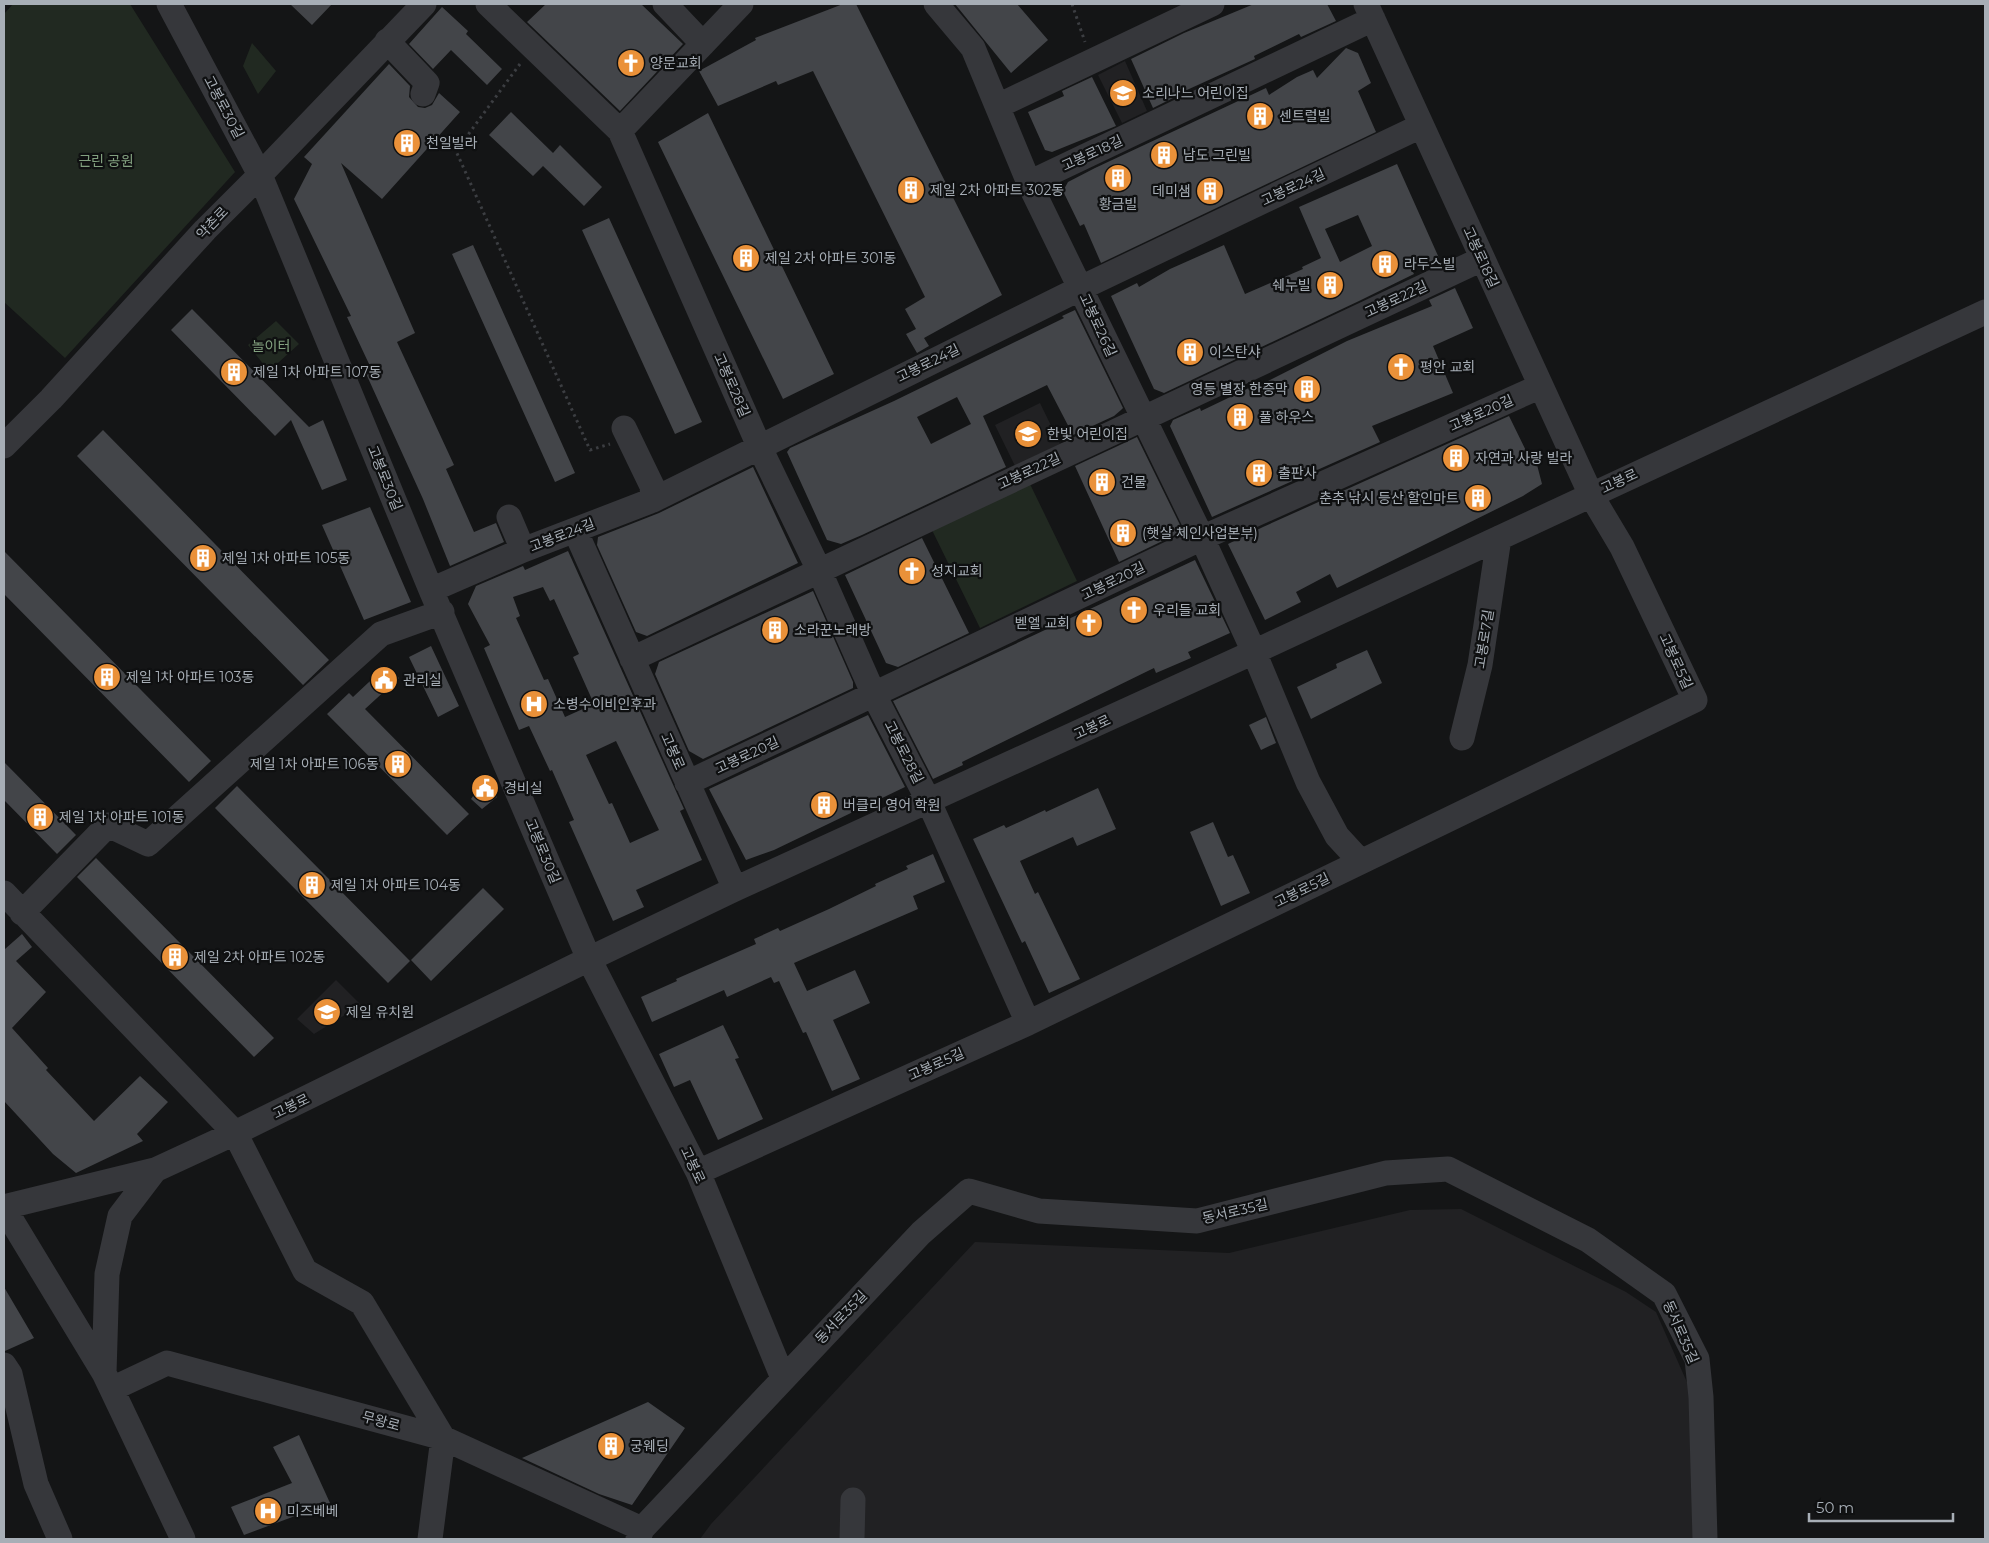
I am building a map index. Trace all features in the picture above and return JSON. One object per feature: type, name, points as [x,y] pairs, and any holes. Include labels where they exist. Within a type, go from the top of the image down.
[{"type":"street","name":"고봉로30길","points":[[169,4],[260,175],[431,590],[589,959]]},
{"type":"street","name":"약촌로","points":[[4,446],[51,399],[205,230],[424,4]]},
{"type":"street","name":"고봉로28길","points":[[488,4],[620,131],[759,446],[819,570],[874,694],[929,802]]},
{"type":"street","points":[[665,4],[703,44]]},
{"type":"street","points":[[620,131],[740,4]]},
{"type":"street","name":"고봉로26길","points":[[936,4],[972,48],[1029,183],[1202,538],[1254,652]]},
{"type":"street","points":[[998,106],[1212,4]]},
{"type":"street","name":"고봉로18길","points":[[1029,183],[1370,12],[1591,495]]},
{"type":"street","points":[[387,41],[427,83],[423,94]]},
{"type":"street","name":"고봉로24길","points":[[431,590],[523,550],[653,500],[1081,288],[1421,126]]},
{"type":"street","name":"고봉로22길","points":[[632,659],[1482,258]]},
{"type":"street","name":"고봉로","points":[[4,1208],[155,1170],[235,1133],[736,889],[1254,652],[1985,312]]},
{"type":"street","name":"고봉로20길","points":[[688,783],[1202,538],[1541,386]]},
{"type":"street","points":[[626,433],[652,486],[653,500]]},
{"type":"street","name":"고봉로5길","points":[[698,1172],[1028,1023],[1695,700],[1622,547],[1591,495]]},
{"type":"street","points":[[510,517],[523,550]]},
{"type":"street","name":"고봉로","points":[[575,530],[736,889]]},
{"type":"street","name":"고봉로7길","points":[[1462,738],[1480,665],[1499,538]]},
{"type":"street","points":[[22,913],[108,825],[148,844],[369,646],[385,648],[445,619]]},
{"type":"street","points":[[1254,652],[1308,782],[1337,836],[1360,861]]},
{"type":"street","points":[[929,802],[1028,1023]]},
{"type":"street","points":[[4,893],[235,1133],[305,1270],[362,1303],[443,1438],[430,1539]]},
{"type":"street","name":"고봉로","points":[[589,959],[698,1172],[783,1378]]},
{"type":"street","name":"동서로35길","points":[[640,1534],[783,1378],[921,1233],[969,1191],[1039,1211],[1197,1220],[1386,1173],[1448,1169],[1588,1240],[1664,1294],[1697,1359],[1701,1396],[1705,1539]]},
{"type":"street","points":[[108,1381],[107,1274],[120,1216],[155,1170]]},
{"type":"street","points":[[4,1208],[108,1381],[183,1539]]},
{"type":"street","name":"무왕로","points":[[108,1381],[167,1362],[443,1438],[640,1534]]},
{"type":"street","points":[[4,1366],[10,1374],[36,1484],[60,1539]]},
{"type":"street","points":[[852,1539],[853,1500]]},
{"type":"path","points":[[1072,4],[1091,62]]},
{"type":"path","points":[[533,48],[456,152],[590,450],[626,433]]},
{"type":"shaded area","name":"소리나느 어린이집","points":[[1125,61],[1147,111],[1122,123],[1098,75]]},
{"type":"shaded area","name":"한빛 어린이집","points":[[1040,403],[1060,444],[1015,466],[995,425]]},
{"type":"shaded area","name":"제일 유치원","points":[[336,980],[361,1005],[314,1034],[297,1019]]},
{"type":"shaded area","points":[[1461,1209],[1626,1292],[1656,1312],[1697,1405],[1693,1539],[700,1539],[711,1524],[975,1242],[1229,1253],[1410,1210]]},
{"type":"green space","name":"근린 공원","points":[[13,4],[130,4],[235,172],[65,358],[4,302],[4,14]]},
{"type":"green space","points":[[252,43],[276,71],[258,94],[243,66]]},
{"type":"green space","name":"놀이터","points":[[276,321],[299,344],[269,371],[248,345]]},
{"type":"green space","points":[[1029,482],[1077,581],[980,628],[931,528]]},
{"type":"building","points":[[290,4],[332,4],[312,25]]},
{"type":"building","points":[[546,4],[641,4],[683,44],[620,111],[527,22]]},
{"type":"building","name":"제일 2차 아파트 302동","points":[[843,4],[856,4],[1002,295],[924,338],[929,346],[917,353],[906,334],[916,329],[905,309],[925,297],[813,71],[778,85],[776,81],[718,106],[699,71],[756,40],[755,38]]},
{"type":"building","points":[[955,4],[1017,4],[1048,40],[1011,73]]},
{"type":"building","points":[[1254,4],[1327,4],[1336,21],[1301,37],[1299,34],[1254,56],[1255,59],[1178,94],[1153,108],[1131,59],[1184,33]]},
{"type":"building","points":[[442,7],[468,31],[466,34],[502,69],[487,85],[451,50],[433,69],[409,44]]},
{"type":"building","points":[[1346,48],[1358,53],[1371,83],[1358,91],[1376,132],[1101,263],[1084,224],[1080,226],[1063,191],[1068,182],[1266,88],[1269,95],[1297,77],[1313,70],[1317,78]]},
{"type":"building","points":[[389,64],[410,86],[409,97],[418,107],[425,108],[432,105],[439,93],[460,112],[382,199],[341,163],[415,333],[397,342],[454,465],[446,469],[474,532],[496,523],[504,542],[450,566],[423,499],[363,367],[369,364],[347,317],[351,316],[294,199],[312,164],[304,157]]},
{"type":"building","points":[[1092,77],[1116,126],[1052,152],[1045,150],[1028,112],[1064,96],[1062,91]]},
{"type":"building","points":[[511,112],[553,153],[560,145],[602,187],[584,206],[543,166],[533,176],[489,135]]},
{"type":"building","name":"제일 2차 아파트 301동","points":[[708,113],[834,374],[783,399],[658,142]]},
{"type":"building","points":[[1397,164],[1439,258],[1412,270],[1414,274],[1359,301],[1164,393],[1154,389],[1111,296],[1137,283],[1139,287],[1170,269],[1224,245],[1245,294],[1303,269],[1302,267],[1321,258],[1299,207]],"holes":[[[1358,215],[1372,246],[1340,262],[1325,229]]]},
{"type":"building","points":[[609,218],[702,422],[675,434],[582,230]]},
{"type":"building","points":[[473,245],[575,473],[555,482],[452,254]]},
{"type":"building","points":[[1455,288],[1473,328],[1433,346],[1453,393],[1372,426],[1380,442],[1212,517],[1170,426],[1173,420],[1200,408],[1201,411],[1249,388],[1250,390],[1347,341],[1432,306],[1429,300]]},
{"type":"building","name":"제일 1차 아파트 107동","points":[[192,309],[309,427],[323,420],[347,480],[322,490],[291,420],[275,436],[171,330]]},
{"type":"building","points":[[1075,310],[1123,408],[1121,410],[1114,416],[1073,435],[1047,385],[983,416],[1006,467],[841,544],[827,540],[787,452],[790,448],[894,401],[1064,318],[1062,316]],"holes":[[[957,397],[971,424],[931,444],[917,417]]]},
{"type":"building","points":[[1509,416],[1532,463],[1536,461],[1542,484],[1523,496],[1337,588],[1330,574],[1296,592],[1301,602],[1265,620],[1228,544]]},
{"type":"building","name":"제일 1차 아파트 105동","points":[[103,430],[329,660],[303,685],[77,456]]},
{"type":"building","points":[[1137,437],[1182,529],[1181,532],[1119,562],[1075,466]]},
{"type":"building","points":[[753,467],[798,563],[647,636],[636,632],[597,545],[598,537],[659,513]]},
{"type":"building","points":[[370,507],[411,602],[364,620],[322,525]]},
{"type":"building","points":[[922,538],[969,633],[898,667],[886,663],[845,575]]},
{"type":"building","name":"제일 1차 아파트 103동","points":[[4,551],[211,761],[189,782],[4,594]]},
{"type":"building","points":[[568,551],[684,809],[680,811],[702,860],[636,890],[644,907],[613,921],[569,822],[574,820],[552,770],[550,771],[529,726],[519,730],[484,648],[490,645],[468,604],[476,586],[523,566],[525,570]],"holes":[[[543,587],[550,601],[554,599],[579,654],[573,657],[594,704],[565,717],[548,679],[544,680],[516,618],[520,616],[513,597]],[[616,741],[659,830],[630,843],[612,803],[609,804],[586,755]]]},
{"type":"building","points":[[1195,560],[1230,633],[1188,652],[1191,658],[1156,673],[1154,668],[962,762],[963,765],[933,779],[893,701]]},
{"type":"building","points":[[813,591],[853,682],[853,688],[703,759],[689,751],[655,674],[659,662]]},
{"type":"building","points":[[431,646],[459,706],[438,717],[409,657]]},
{"type":"building","points":[[1367,650],[1382,683],[1311,719],[1297,687],[1337,668],[1336,664]]},
{"type":"building","name":"제일 1차 아파트 106동","points":[[385,667],[399,678],[365,709],[469,814],[447,835],[327,714],[349,693],[353,697]]},
{"type":"building","points":[[868,715],[905,787],[774,850],[746,860],[709,789]]},
{"type":"building","points":[[1266,717],[1276,743],[1261,750],[1249,725]]},
{"type":"building","name":"제일 1차 아파트 101동","points":[[4,762],[76,835],[57,854],[4,800]]},
{"type":"building","name":"경비실","points":[[485,779],[497,797],[482,809],[471,799]]},
{"type":"building","name":"제일 1차 아파트 104동","points":[[237,786],[410,961],[388,983],[215,808]]},
{"type":"building","points":[[1098,788],[1116,829],[1077,846],[1073,837],[1020,861],[1035,894],[1038,892],[1080,979],[1049,993],[1025,941],[1022,943],[973,839],[1004,825],[1006,828],[1045,810],[1046,812]]},
{"type":"building","points":[[1213,822],[1228,857],[1233,855],[1250,893],[1221,906],[1190,832]]},
{"type":"building","points":[[933,854],[945,882],[913,896],[918,909],[794,963],[807,991],[855,970],[870,1003],[833,1020],[860,1079],[832,1091],[806,1032],[803,1033],[779,981],[774,983],[771,977],[727,997],[724,990],[652,1022],[641,997],[677,981],[676,979],[756,944],[754,939],[778,928],[780,931],[876,886],[875,884],[908,869],[906,866]]},
{"type":"building","name":"제일 2차 아파트 102동","points":[[96,858],[274,1038],[254,1057],[77,877]]},
{"type":"building","name":"제일 1차 아파트 104동","points":[[483,888],[504,909],[431,981],[411,960]]},
{"type":"building","points":[[22,934],[32,947],[16,961],[46,992],[12,1028],[48,1068],[46,1070],[94,1121],[140,1076],[168,1102],[137,1134],[143,1141],[76,1173],[53,1154],[4,1101],[4,948]]},
{"type":"building","points":[[723,1025],[739,1058],[735,1059],[763,1119],[718,1140],[690,1080],[674,1087],[659,1054]]},
{"type":"building","points":[[4,1287],[34,1338],[5,1351],[4,1351]]},
{"type":"building","name":"궁웨딩","points":[[648,1402],[685,1428],[632,1505],[599,1494],[522,1458]]},
{"type":"building","points":[[299,1435],[330,1503],[244,1535],[231,1507],[292,1483],[273,1447]]},
{"type":"place","name":"양문교회","points":[[631,63]]},
{"type":"place","name":"소리나느 어린이집","points":[[1123,93]]},
{"type":"place","name":"센트럴빌","points":[[1260,116]]},
{"type":"place","name":"천일빌라","points":[[407,143]]},
{"type":"place","name":"남도 그린빌","points":[[1164,155]]},
{"type":"place","name":"황금빌","points":[[1118,178]]},
{"type":"place","name":"제일 2차 아파트 302동","points":[[911,190]]},
{"type":"place","name":"데미샘","points":[[1210,191]]},
{"type":"place","name":"제일 2차 아파트 301동","points":[[746,258]]},
{"type":"place","name":"라두스빌","points":[[1385,264]]},
{"type":"place","name":"쉐누빌","points":[[1330,285]]},
{"type":"place","name":"이스탄샤","points":[[1190,352]]},
{"type":"place","name":"평안 교회","points":[[1401,367]]},
{"type":"place","name":"제일 1차 아파트 107동","points":[[234,372]]},
{"type":"place","name":"영등 별장 한증막","points":[[1307,389]]},
{"type":"place","name":"풀 하우스","points":[[1240,417]]},
{"type":"place","name":"한빛 어린이집","points":[[1028,434]]},
{"type":"place","name":"자연과 사랑 빌라","points":[[1456,458]]},
{"type":"place","name":"출판사","points":[[1259,473]]},
{"type":"place","name":"건물","points":[[1102,482]]},
{"type":"place","name":"춘추 낚시 등산 할인마트","points":[[1478,498]]},
{"type":"place","name":"(햇살 체인사업본부)","points":[[1123,533]]},
{"type":"place","name":"제일 1차 아파트 105동","points":[[203,558]]},
{"type":"place","name":"성지교회","points":[[912,571]]},
{"type":"place","name":"우리들 교회","points":[[1134,610]]},
{"type":"place","name":"벧엘 교회","points":[[1089,623]]},
{"type":"place","name":"소라꾼노래방","points":[[775,630]]},
{"type":"place","name":"제일 1차 아파트 103동","points":[[107,677]]},
{"type":"place","name":"관리실","points":[[384,680]]},
{"type":"place","name":"소병수이비인후과","points":[[534,704]]},
{"type":"place","name":"제일 1차 아파트 106동","points":[[398,764]]},
{"type":"place","name":"경비실","points":[[485,788]]},
{"type":"place","name":"버클리 영어 학원","points":[[824,805]]},
{"type":"place","name":"제일 1차 아파트 101동","points":[[40,817]]},
{"type":"place","name":"제일 1차 아파트 104동","points":[[312,885]]},
{"type":"place","name":"제일 2차 아파트 102동","points":[[175,957]]},
{"type":"place","name":"제일 유치원","points":[[327,1012]]},
{"type":"place","name":"궁웨딩","points":[[611,1446]]},
{"type":"place","name":"미즈베베","points":[[268,1511]]}]
